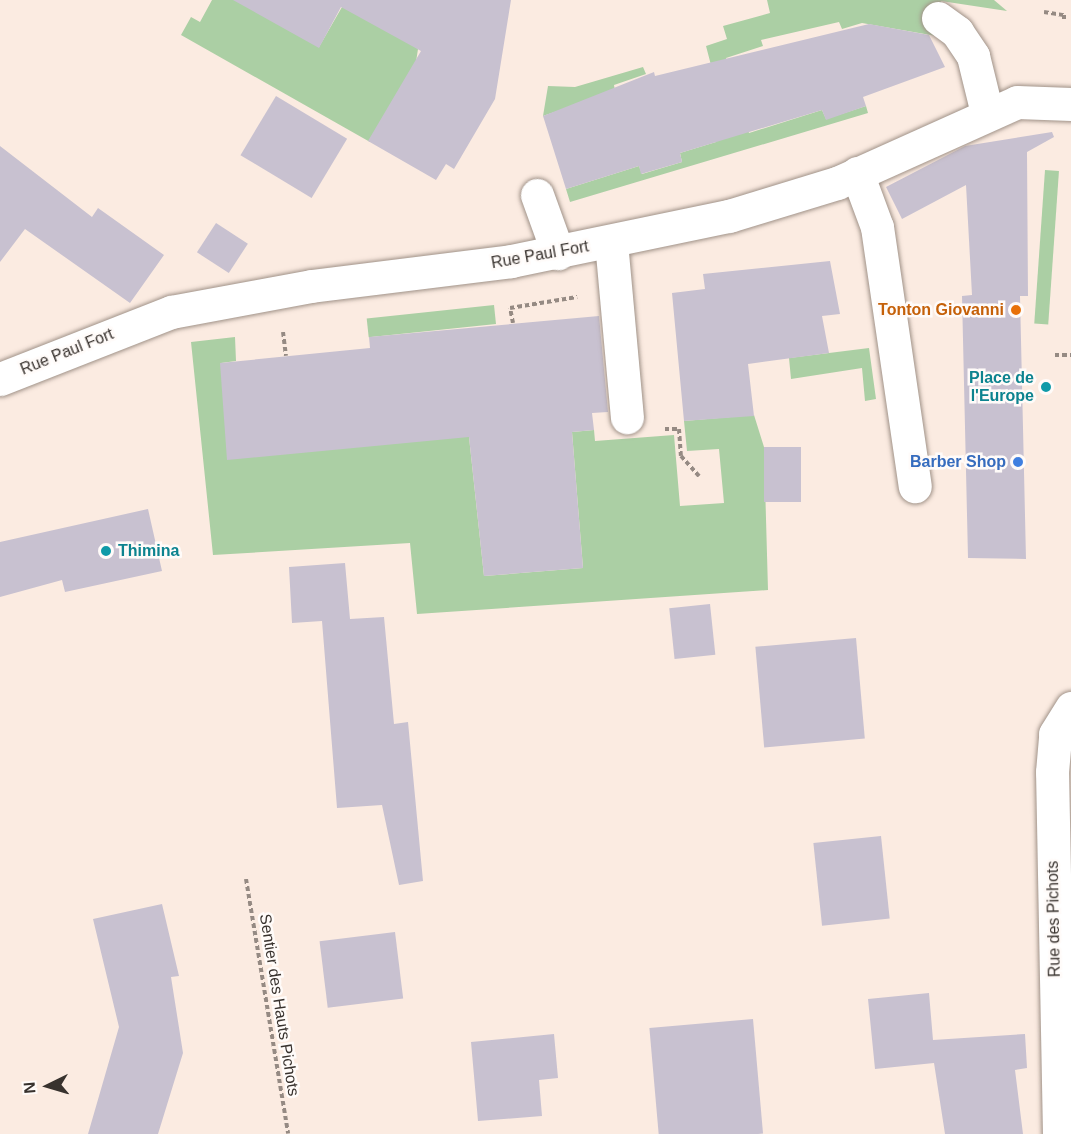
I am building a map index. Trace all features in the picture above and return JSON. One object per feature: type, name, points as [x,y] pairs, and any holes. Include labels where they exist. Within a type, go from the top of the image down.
[{"type":"street","points":[[938,18],[957,32],[973,56],[987,112]]},
{"type":"street","name":"Rue Paul Fort","points":[[0,379],[171,312],[290,289],[558,253],[729,216],[857,173],[987,112],[1021,101],[1071,104]]},
{"type":"street","points":[[857,173],[877,227],[915,486]]},
{"type":"street","points":[[537,195],[558,253]]},
{"type":"street","points":[[611,242],[627,417]]},
{"type":"street","name":"Rue des Pichots","points":[[1059,1134],[1052,772],[1055,734],[1071,708]]},
{"type":"path","points":[[1044,12],[1065,15],[1064,20]]},
{"type":"path","points":[[513,323],[510,308],[589,295]]},
{"type":"path","points":[[283,331],[286,356]]},
{"type":"path","points":[[1055,355],[1071,354]]},
{"type":"path","name":"Sentier des Hauts Pichots","points":[[246,879],[288,1134]]},
{"type":"green space","points":[[212,0],[237,0],[319,47],[346,0],[418,49],[416,62],[370,142],[181,35],[191,17],[200,22]]},
{"type":"green space","points":[[767,0],[994,0],[1007,11],[941,1],[936,36],[862,23],[842,29],[839,22],[761,40],[763,46],[726,58],[749,133],[822,110],[826,119],[866,106],[868,113],[570,202],[566,189],[639,166],[642,174],[682,162],[680,153],[716,142],[718,92],[706,46],[727,39],[723,26],[770,13]]},
{"type":"green space","points":[[643,67],[646,74],[614,85],[615,91],[543,116],[548,86],[575,87]]},
{"type":"green space","points":[[1045,170],[1059,171],[1048,325],[1034,324]]},
{"type":"green space","points":[[494,305],[496,324],[369,337],[367,318]]},
{"type":"green space","points":[[235,337],[236,361],[221,363],[469,437],[484,576],[583,568],[572,432],[594,430],[595,441],[674,435],[680,506],[724,503],[719,449],[687,451],[684,421],[754,415],[764,447],[768,590],[417,614],[410,543],[213,555],[191,342]]},
{"type":"green space","points":[[869,348],[876,399],[865,401],[862,368],[791,379],[789,358]]},
{"type":"building","points":[[233,0],[511,0],[495,99],[454,169],[446,164],[436,180],[368,141],[421,51],[341,7],[319,48]]},
{"type":"building","points":[[869,24],[929,35],[945,67],[863,97],[866,106],[826,120],[822,110],[680,153],[682,162],[641,174],[639,166],[566,189],[543,116],[654,72],[655,76]]},
{"type":"building","points":[[276,96],[347,139],[312,198],[240,155]]},
{"type":"building","points":[[1052,132],[1054,137],[1027,152],[1028,296],[1020,296],[1026,559],[968,558],[962,296],[972,295],[966,185],[902,219],[886,187],[965,146]]},
{"type":"building","points":[[0,146],[92,217],[98,208],[164,255],[130,303],[25,229],[0,262]]},
{"type":"building","points":[[216,223],[248,244],[229,273],[197,252]]},
{"type":"building","points":[[830,261],[840,314],[822,316],[829,353],[748,364],[754,416],[684,421],[672,293],[705,289],[703,274]]},
{"type":"building","points":[[599,316],[608,412],[592,413],[594,430],[572,432],[583,568],[484,576],[469,437],[227,460],[220,363],[370,348],[369,337]]},
{"type":"building","points":[[764,447],[801,447],[801,502],[764,502]]},
{"type":"building","name":"Thimina","points":[[148,509],[162,571],[65,592],[62,580],[0,597],[0,542]]},
{"type":"building","points":[[345,563],[350,619],[384,617],[394,724],[408,722],[423,881],[399,885],[382,805],[337,808],[322,621],[292,623],[289,567]]},
{"type":"building","points":[[710,604],[715,655],[675,659],[669,608]]},
{"type":"building","points":[[856,638],[865,739],[764,747],[755,647]]},
{"type":"building","points":[[881,836],[890,919],[822,926],[813,843]]},
{"type":"building","points":[[162,904],[179,976],[171,977],[183,1053],[158,1134],[88,1134],[119,1027],[93,919]]},
{"type":"building","points":[[395,932],[403,999],[328,1008],[320,941]]},
{"type":"building","points":[[929,993],[933,1040],[1025,1034],[1027,1068],[1015,1070],[1023,1134],[945,1134],[934,1063],[875,1069],[868,999]]},
{"type":"building","points":[[753,1019],[763,1134],[659,1134],[649,1028]]},
{"type":"building","points":[[554,1034],[558,1078],[539,1080],[542,1116],[478,1121],[471,1042]]},
{"type":"place","name":"Tonton Giovanni","points":[[1016,310]]},
{"type":"place","name":"Place de l'Europe","points":[[1046,387]]},
{"type":"place","name":"Barber Shop","points":[[1018,462]]},
{"type":"place","name":"Thimina","points":[[106,551]]}]
